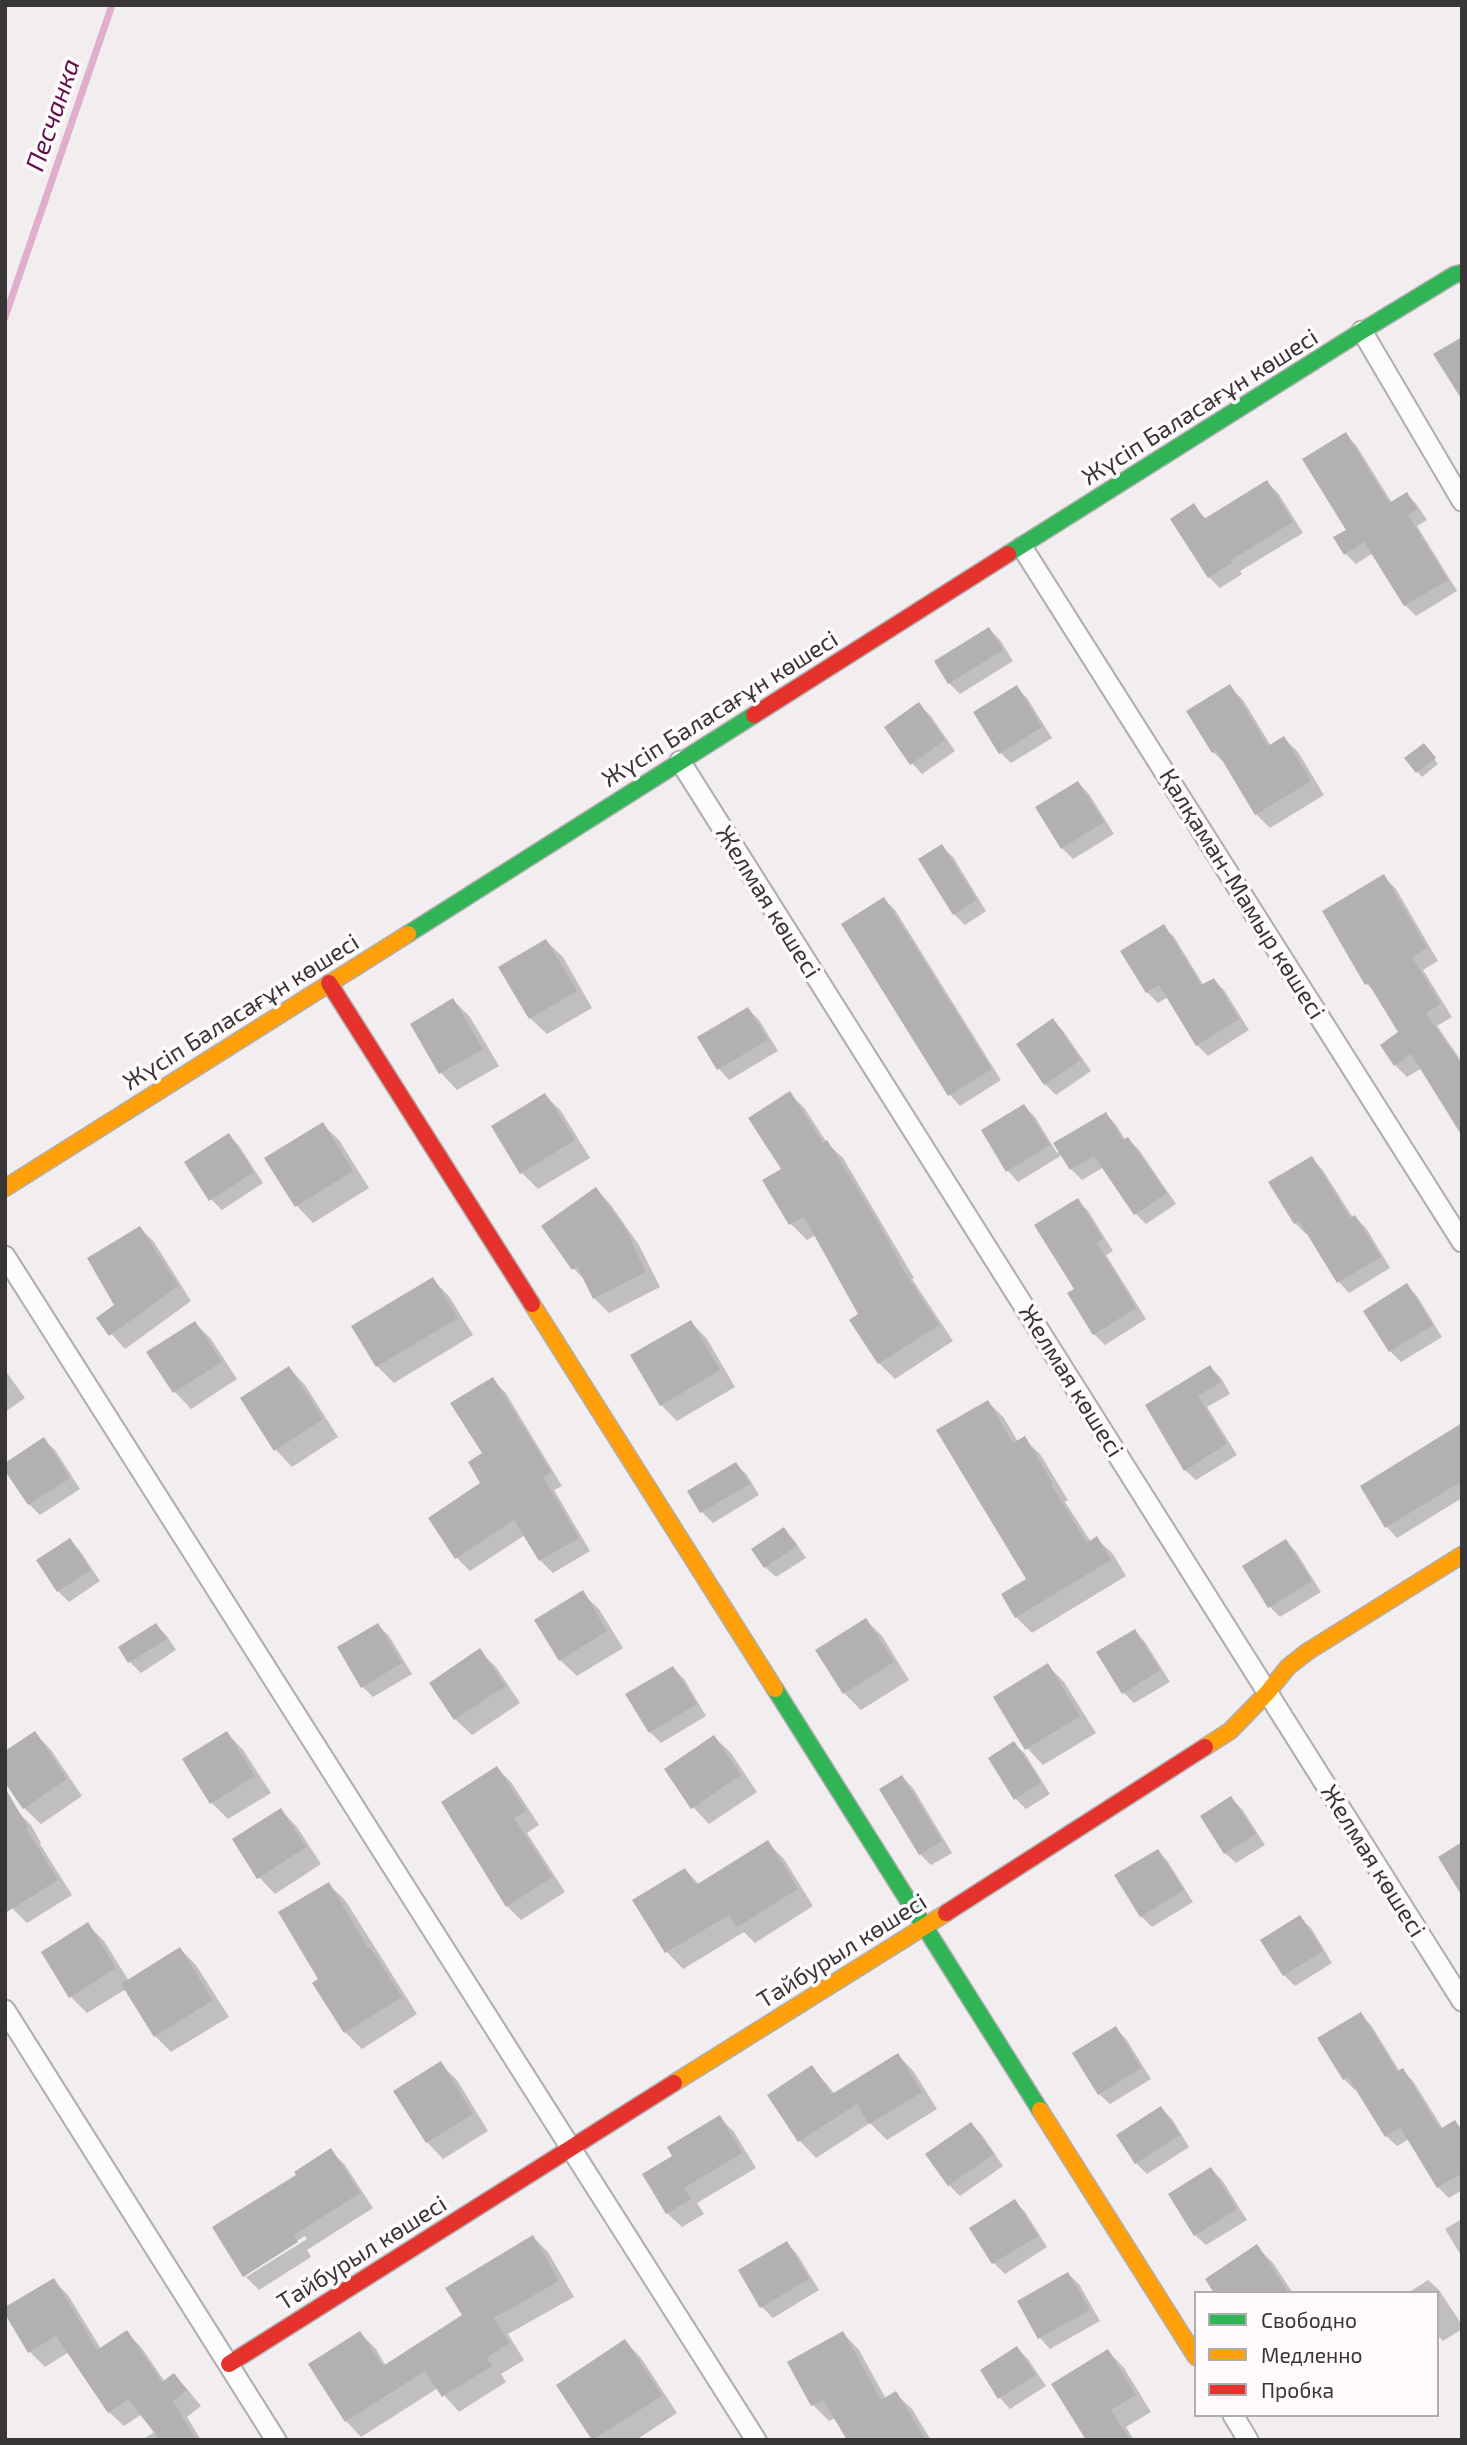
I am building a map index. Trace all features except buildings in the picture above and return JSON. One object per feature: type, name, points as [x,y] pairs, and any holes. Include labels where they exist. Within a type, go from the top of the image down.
[{"type":"street","name":"Жүсіп Баласағұн көшесі","points":[[5,1188],[1362,331],[1454,275],[1462,273]]},
{"type":"street","points":[[1362,331],[1462,501]]},
{"type":"street","name":"Қалқаман-Мамыр көшесі","points":[[1022,547],[1462,1242]]},
{"type":"street","name":"Желмая көшесі","points":[[680,761],[1462,2001]]},
{"type":"street","points":[[328,984],[1194,2354]]},
{"type":"street","points":[[5,1256],[756,2440]]},
{"type":"street","name":"Тайбурыл көшесі","points":[[229,2364],[925,1927],[1230,1731],[1268,1693],[1289,1667],[1307,1652],[1462,1555]]},
{"type":"street","points":[[5,2010],[276,2440]]},
{"type":"street","points":[[1234,2417],[1248,2440]]},
{"type":"waterway","name":"Песчанка","points":[[5,317],[112,5]]},
{"type":"traffic: fast","points":[[1008,554],[1362,331],[1454,275],[1462,273]]},
{"type":"traffic: fast","points":[[408,934],[754,715]]},
{"type":"traffic: fast","points":[[775,1689],[1040,2110]]},
{"type":"traffic: slow","points":[[5,1188],[408,934]]},
{"type":"traffic: slow","points":[[532,1304],[775,1689]]},
{"type":"traffic: slow","points":[[1205,1747],[1230,1731],[1288,1667],[1307,1652],[1462,1555]]},
{"type":"traffic: slow","points":[[674,2083],[946,1913]]},
{"type":"traffic: slow","points":[[1040,2110],[1194,2354]]},
{"type":"traffic: jam","points":[[754,715],[1008,554]]},
{"type":"traffic: jam","points":[[329,983],[532,1304]]},
{"type":"traffic: jam","points":[[946,1913],[1205,1747]]},
{"type":"traffic: jam","points":[[229,2364],[674,2083]]}]
